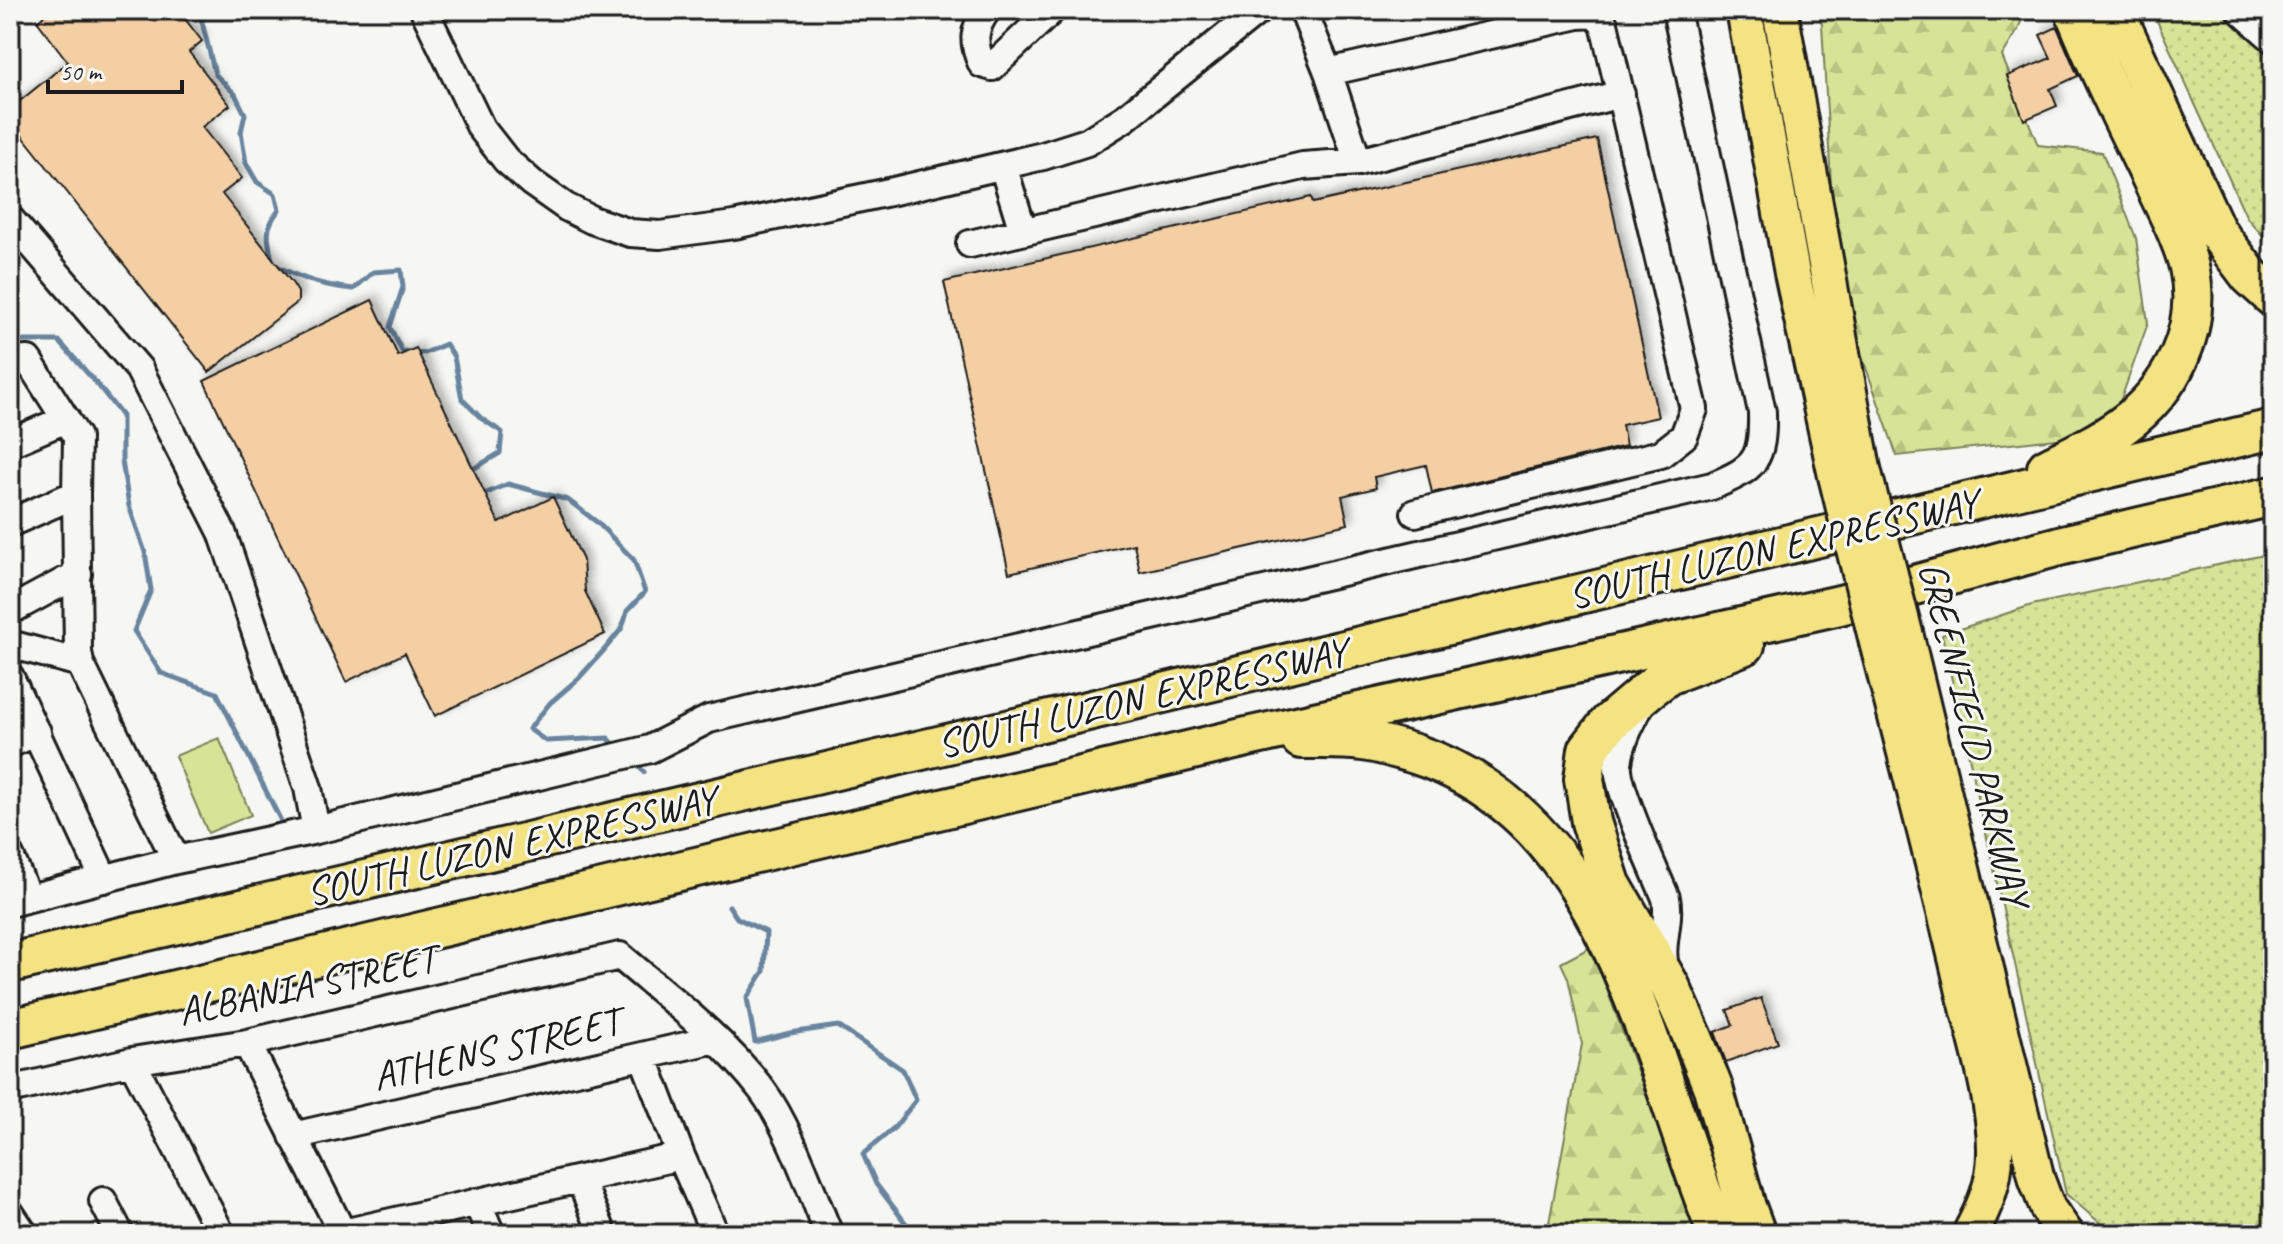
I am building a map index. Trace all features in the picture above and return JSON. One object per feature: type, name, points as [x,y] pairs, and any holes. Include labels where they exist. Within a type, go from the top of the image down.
[{"type":"highway","points":[[1983,499],[2096,443],[2135,416],[2172,373],[2191,320],[2191,287],[2184,252],[2074,10]]},
{"type":"highway","points":[[2114,10],[2216,231],[2250,276],[2273,297]]},
{"type":"highway","name":"SOUTH LUZON EXPRESSWAY","points":[[10,963],[991,734],[2273,429]]},
{"type":"highway","name":"SOUTH LUZON EXPRESSWAY","points":[[10,1029],[1247,737],[1840,605],[2063,545],[2273,496]]},
{"type":"highway","points":[[1756,1234],[1713,1088],[1670,986],[1611,884],[1591,822],[1584,779],[1588,750],[1609,723],[1668,675],[1719,657],[1840,605]]},
{"type":"highway","points":[[1247,737],[1362,740],[1424,757],[1463,774],[1497,795],[1530,823],[1564,865],[1611,949],[1656,1056],[1718,1234]]},
{"type":"main road","name":"GREENFIELD PARKWAY","points":[[1744,10],[1786,243],[1850,472],[1891,639],[2037,1180],[2048,1209],[2066,1234]]},
{"type":"main road","name":"GREENFIELD PARKWAY","points":[[1780,10],[1850,472]]},
{"type":"main road","name":"GREENFIELD PARKWAY","points":[[1891,639],[1945,908],[1993,1122],[1993,1177],[1986,1201],[1970,1234]]},
{"type":"street","points":[[424,10],[481,128],[506,160],[566,207],[592,220],[630,233],[660,235],[734,225],[1003,166],[1087,142],[1125,118],[1259,10]]},
{"type":"street","points":[[987,10],[976,25],[975,38],[979,59],[982,64],[992,67],[1052,10]]},
{"type":"street","points":[[1303,10],[1328,72],[1358,162]]},
{"type":"street","points":[[10,856],[19,900],[176,860],[609,760],[650,749],[709,719],[1712,486],[1742,472],[1756,460],[1763,440],[1762,412],[1676,10]]},
{"type":"street","points":[[2240,10],[2273,39]]},
{"type":"street","points":[[1328,72],[1578,15],[1594,14],[1604,24],[1694,409],[1684,436],[1661,454],[1415,513]]},
{"type":"street","points":[[970,244],[1303,166],[1358,162],[1621,94]]},
{"type":"street","points":[[1003,166],[1023,231]]},
{"type":"street","points":[[10,219],[139,369],[215,519],[308,788],[316,830]]},
{"type":"street","points":[[10,361],[28,360],[77,437],[80,663],[176,860]]},
{"type":"street","points":[[10,443],[66,419]]},
{"type":"street","points":[[10,523],[76,494]]},
{"type":"street","points":[[15,608],[78,574]]},
{"type":"street","points":[[10,644],[80,663]]},
{"type":"street","points":[[10,677],[104,879]]},
{"type":"street","points":[[10,744],[37,732]]},
{"type":"street","name":"ALBANIA STREET","points":[[10,1090],[132,1061],[247,1043],[620,956],[716,1039]]},
{"type":"street","points":[[716,1039],[763,1091],[785,1130],[829,1234]]},
{"type":"street","name":"ATHENS STREET","points":[[293,1136],[716,1039]]},
{"type":"street","points":[[247,1043],[343,1234],[681,1156]]},
{"type":"street","points":[[643,1056],[715,1234]]},
{"type":"street","points":[[132,1061],[221,1234]]},
{"type":"street","points":[[580,1179],[603,1234]]},
{"type":"street","points":[[103,1201],[120,1234]]},
{"type":"street","points":[[477,1202],[491,1234]]},
{"type":"street","points":[[10,1213],[24,1234]]},
{"type":"green space","points":[[1818,10],[2025,10],[2018,30],[2002,56],[2038,145],[2102,152],[2136,238],[2148,323],[2120,402],[2085,436],[1897,456],[1851,325],[1834,237],[1822,24]]},
{"type":"green space","points":[[2152,10],[2273,10],[2273,247],[2247,218]]},
{"type":"green space","points":[[2273,553],[2273,1234],[2113,1234],[2066,1194],[1942,635],[2032,605]]},
{"type":"green space","points":[[219,738],[251,815],[208,833],[175,756]]},
{"type":"green space","points":[[1591,947],[1696,1229],[1687,1230],[1688,1234],[1547,1234],[1582,1044],[1568,978],[1561,963]]},
{"type":"building","points":[[51,10],[178,10],[202,41],[189,52],[230,105],[202,127],[242,178],[222,194],[293,284],[298,292],[298,302],[209,372],[10,120],[10,109],[68,62],[37,21]]},
{"type":"building","points":[[2057,27],[2078,76],[2050,89],[2057,106],[2024,120],[2007,76],[2051,58],[2040,35]]},
{"type":"building","points":[[1597,139],[1658,417],[1622,425],[1626,446],[1432,493],[1426,465],[1374,477],[1376,488],[1342,496],[1348,524],[1140,572],[1134,544],[1009,573],[944,282],[1311,197],[1313,203]]},
{"type":"building","points":[[372,300],[398,356],[416,348],[499,523],[553,497],[583,560],[585,591],[605,634],[435,716],[405,653],[346,682],[204,381]]},
{"type":"building","points":[[1761,998],[1778,1043],[1726,1062],[1715,1032],[1733,1025],[1727,1010]]},
{"type":"waterway","points":[[199,10],[215,74],[235,94],[245,114],[241,132],[246,163],[257,182],[275,194],[279,210],[268,236],[273,264],[312,281],[354,289],[373,272],[401,270],[403,287],[390,327],[402,351],[425,353],[446,344],[454,357],[462,399],[482,419],[502,432],[500,453],[468,472]]},
{"type":"waterway","points":[[10,343],[59,341],[122,416],[122,461],[129,506],[145,552],[151,590],[134,631],[161,673],[217,693],[284,827]]},
{"type":"waterway","points":[[482,495],[508,484],[568,500],[598,523],[634,560],[645,592],[627,611],[622,628],[605,649],[579,678],[550,703],[529,729],[546,741],[608,738],[617,747]]},
{"type":"waterway","points":[[634,761],[644,772]]},
{"type":"waterway","points":[[729,906],[737,918],[766,932],[764,971],[747,998],[755,1042],[838,1026],[903,1070],[916,1100],[895,1127],[863,1154],[876,1184],[907,1225],[908,1234]]}]
